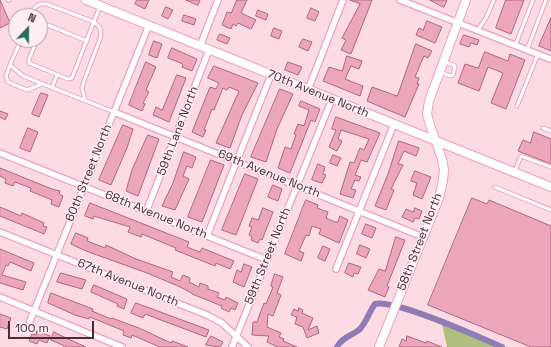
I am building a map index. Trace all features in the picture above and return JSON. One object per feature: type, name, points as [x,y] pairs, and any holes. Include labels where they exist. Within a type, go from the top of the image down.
[{"type":"street","points":[[200,46],[218,0]]},
{"type":"street","points":[[308,90],[343,0]]},
{"type":"street","points":[[400,0],[550,59]]},
{"type":"street","name":"58th Street North","points":[[379,347],[424,237],[438,198],[444,175],[442,159],[435,141],[428,114],[429,101],[438,71],[466,0]]},
{"type":"street","name":"70th Avenue North","points":[[93,2],[149,26],[551,187]]},
{"type":"street","name":"60th Street North","points":[[30,321],[83,186],[149,26]]},
{"type":"street","name":"59th Lane North","points":[[146,212],[210,50]]},
{"type":"street","points":[[207,236],[271,75]]},
{"type":"street","name":"59th Street North","points":[[232,347],[332,99]]},
{"type":"street","name":"69th Avenue North","points":[[114,112],[424,237]]},
{"type":"street","points":[[336,269],[394,124]]},
{"type":"street","name":"68th Avenue North","points":[[0,153],[267,260]]},
{"type":"street","name":"67th Avenue North","points":[[0,232],[207,315],[222,323],[248,347]]},
{"type":"street","points":[[0,297],[122,347]]},
{"type":"lane","points":[[477,31],[486,18],[494,0]]},
{"type":"lane","points":[[515,46],[533,0]]},
{"type":"lane","points":[[527,50],[546,0]]},
{"type":"lane","points":[[34,48],[29,63],[68,79],[72,78],[94,22],[93,2]]},
{"type":"lane","points":[[35,8],[41,3],[94,22],[100,26],[102,32],[100,39],[82,88],[85,100]]},
{"type":"lane","points":[[48,26],[87,41]]},
{"type":"lane","points":[[18,48],[6,76],[8,82],[27,90],[43,84]]},
{"type":"lane","points":[[517,106],[538,54]]},
{"type":"lane","points":[[438,71],[450,76],[453,75],[456,67],[442,61]]},
{"type":"lane","points":[[10,66],[23,76],[114,112]]},
{"type":"lane","points":[[52,88],[57,75]]},
{"type":"lane","points":[[543,128],[551,131]]},
{"type":"lane","points":[[514,172],[521,156],[551,167]]},
{"type":"lane","points":[[496,187],[551,209]]},
{"type":"green space","points":[[442,324],[497,347],[447,347]]},
{"type":"building","points":[[0,0],[8,18],[8,24],[0,28]]},
{"type":"building","points":[[137,0],[149,0],[145,9],[135,4]]},
{"type":"building","points":[[186,0],[200,0],[198,5]]},
{"type":"building","points":[[237,0],[247,0],[241,13],[256,20],[251,29],[238,23],[236,26],[233,24],[231,29],[222,25],[227,12],[231,13]]},
{"type":"building","points":[[350,0],[372,0],[351,54],[341,50],[346,40],[342,38],[360,4]]},
{"type":"building","points":[[430,0],[447,0],[444,7]]},
{"type":"building","points":[[506,0],[524,0],[511,34],[496,28]]},
{"type":"building","points":[[166,7],[173,10],[168,19],[162,16]]},
{"type":"building","points":[[311,8],[319,12],[315,21],[307,18]]},
{"type":"building","points":[[258,10],[268,14],[266,20],[256,16]]},
{"type":"building","points":[[184,15],[196,19],[194,25],[182,21]]},
{"type":"building","points":[[551,18],[551,51],[539,46]]},
{"type":"building","points":[[427,21],[442,27],[435,43],[416,35],[419,28],[423,30]]},
{"type":"building","points":[[274,28],[282,31],[279,39],[271,36]]},
{"type":"building","points":[[220,34],[230,38],[227,44],[217,40]]},
{"type":"building","points":[[464,35],[479,40],[477,45],[471,43],[469,47],[460,44]]},
{"type":"building","points":[[303,39],[312,42],[308,51],[299,47]]},
{"type":"building","points":[[154,41],[162,44],[157,58],[149,55]]},
{"type":"building","points":[[416,44],[432,51],[428,58],[424,56],[415,77],[419,78],[417,84],[419,84],[405,117],[367,101],[372,87],[397,96]]},
{"type":"building","points":[[172,48],[197,59],[192,71],[182,67],[183,64],[168,58]]},
{"type":"building","points":[[485,52],[508,61],[510,54],[525,60],[506,109],[491,103],[503,73],[488,67],[479,91],[458,83],[465,64],[478,68]]},
{"type":"building","points":[[347,56],[362,61],[359,69],[351,66],[345,79],[363,86],[360,96],[323,81],[329,67],[342,71]]},
{"type":"building","points":[[146,62],[156,67],[146,90],[149,92],[143,103],[145,104],[142,111],[129,105]]},
{"type":"building","points":[[288,62],[302,67],[298,75],[285,70]]},
{"type":"building","points":[[214,66],[258,83],[242,115],[230,148],[216,143],[239,91],[229,87],[227,90],[223,88],[214,110],[212,109],[203,137],[192,132],[210,87],[216,89],[219,83],[208,78]]},
{"type":"building","points":[[177,75],[186,78],[169,122],[153,115],[156,107],[162,110]]},
{"type":"building","points":[[280,89],[293,94],[277,129],[266,162],[251,157]]},
{"type":"building","points":[[41,93],[48,95],[39,117],[32,114]]},
{"type":"building","points":[[301,101],[320,109],[315,122],[311,120],[290,173],[278,168],[285,147],[291,149],[298,124],[304,126],[309,110],[299,106]]},
{"type":"building","points":[[0,111],[8,114],[5,120],[0,117]]},
{"type":"building","points":[[336,117],[380,133],[367,162],[361,160],[355,175],[361,177],[359,181],[355,180],[351,189],[356,190],[353,198],[340,194],[350,162],[354,163],[360,148],[364,150],[369,139],[341,130],[338,139],[342,141],[337,151],[329,147],[336,130],[332,129]]},
{"type":"building","points":[[123,125],[133,129],[127,148],[111,185],[99,180]]},
{"type":"building","points":[[28,128],[38,132],[30,152],[20,148]]},
{"type":"building","points":[[534,132],[551,139],[551,164],[518,151],[523,140],[530,143]]},
{"type":"building","points":[[148,135],[159,139],[138,196],[126,191],[132,170]]},
{"type":"building","points":[[399,141],[419,148],[416,156],[404,151],[398,164],[403,165],[391,189],[394,190],[386,210],[375,206]]},
{"type":"building","points":[[184,152],[196,157],[192,168],[187,166],[183,176],[189,179],[175,210],[162,206],[173,183]]},
{"type":"building","points":[[333,155],[341,158],[337,166],[330,163]]},
{"type":"building","points":[[211,160],[224,165],[202,222],[188,217]]},
{"type":"building","points":[[318,164],[325,167],[323,174],[326,175],[322,183],[312,180]]},
{"type":"building","points":[[0,168],[60,191],[59,194],[63,196],[59,207],[51,204],[52,200],[30,191],[31,188],[15,182],[13,186],[5,183],[6,179],[0,176]]},
{"type":"building","points":[[415,171],[431,177],[422,199],[413,195],[417,183],[411,181]]},
{"type":"building","points":[[245,174],[258,179],[236,235],[222,230]]},
{"type":"building","points":[[273,185],[282,189],[278,201],[268,197]]},
{"type":"building","points":[[472,198],[487,204],[489,200],[551,226],[551,347],[531,347],[428,305]]},
{"type":"building","points":[[306,200],[318,205],[317,208],[328,212],[326,218],[338,222],[340,216],[348,220],[339,243],[319,234],[321,229],[312,226],[309,236],[306,235],[299,251],[304,253],[301,261],[285,254]]},
{"type":"building","points":[[90,203],[189,242],[187,247],[200,252],[202,248],[234,261],[230,269],[216,263],[215,266],[175,250],[176,248],[142,234],[141,237],[128,232],[130,227],[94,216],[93,219],[85,216]]},
{"type":"building","points":[[0,207],[21,216],[22,213],[44,223],[43,226],[47,227],[44,234],[0,216]]},
{"type":"building","points":[[263,208],[273,212],[262,240],[260,239],[258,243],[251,240],[252,237],[249,235],[252,227],[249,226],[252,218],[258,220]]},
{"type":"building","points":[[415,208],[422,211],[419,219],[415,218],[413,222],[402,217],[406,209],[413,212]]},
{"type":"building","points":[[366,224],[376,228],[372,238],[362,234]]},
{"type":"building","points":[[76,233],[88,238],[87,241],[105,248],[106,245],[136,259],[173,272],[171,277],[180,281],[183,275],[190,278],[189,282],[199,287],[200,283],[208,286],[208,289],[219,293],[217,297],[225,300],[226,297],[238,303],[235,310],[231,308],[229,312],[221,308],[222,306],[192,294],[178,286],[71,244]]},
{"type":"building","points":[[396,237],[405,240],[387,286],[389,287],[385,297],[368,290],[379,269],[385,271]]},
{"type":"building","points":[[360,245],[370,249],[366,258],[357,254]]},
{"type":"building","points":[[323,246],[330,249],[325,261],[318,258]]},
{"type":"building","points":[[0,249],[34,263],[31,271],[10,262],[8,266],[6,265],[2,275],[26,282],[23,290],[0,283]]},
{"type":"building","points":[[349,263],[361,267],[358,274],[354,273],[353,277],[345,273]]},
{"type":"building","points":[[244,264],[252,267],[244,287],[233,282],[237,270],[241,272]]},
{"type":"building","points":[[61,273],[86,280],[82,289],[57,282]]},
{"type":"building","points":[[275,274],[283,277],[277,293],[281,295],[273,316],[268,314],[267,327],[281,333],[279,337],[284,339],[283,341],[297,347],[278,347],[267,342],[269,336],[252,335],[253,322],[257,322],[264,303],[266,304],[273,287],[271,286]]},
{"type":"building","points":[[94,285],[127,299],[124,309],[117,306],[118,304],[91,292]]},
{"type":"building","points":[[51,293],[93,309],[92,311],[111,319],[112,318],[139,328],[171,343],[172,341],[188,347],[160,347],[132,335],[131,338],[123,335],[124,331],[90,317],[89,319],[75,315],[48,303]]},
{"type":"building","points":[[136,303],[209,330],[206,337],[145,314],[143,318],[131,313]]},
{"type":"building","points":[[299,308],[303,310],[302,313],[313,318],[308,330],[317,326],[319,333],[307,338],[303,327],[295,324],[297,317],[291,315],[294,309],[298,311]]},
{"type":"building","points":[[0,314],[11,318],[7,329],[0,327]]},
{"type":"building","points":[[37,331],[50,336],[47,343],[39,340],[37,344],[29,341],[32,334],[36,335]]},
{"type":"building","points":[[54,332],[86,347],[67,347],[51,340]]},
{"type":"building","points":[[211,336],[223,342],[220,347],[206,345]]},
{"type":"building","points":[[407,336],[426,343],[427,341],[442,347],[399,347],[402,339],[406,341]]},
{"type":"waterway","points":[[337,347],[344,339],[360,329],[375,304],[400,307],[418,313],[502,347]]}]
